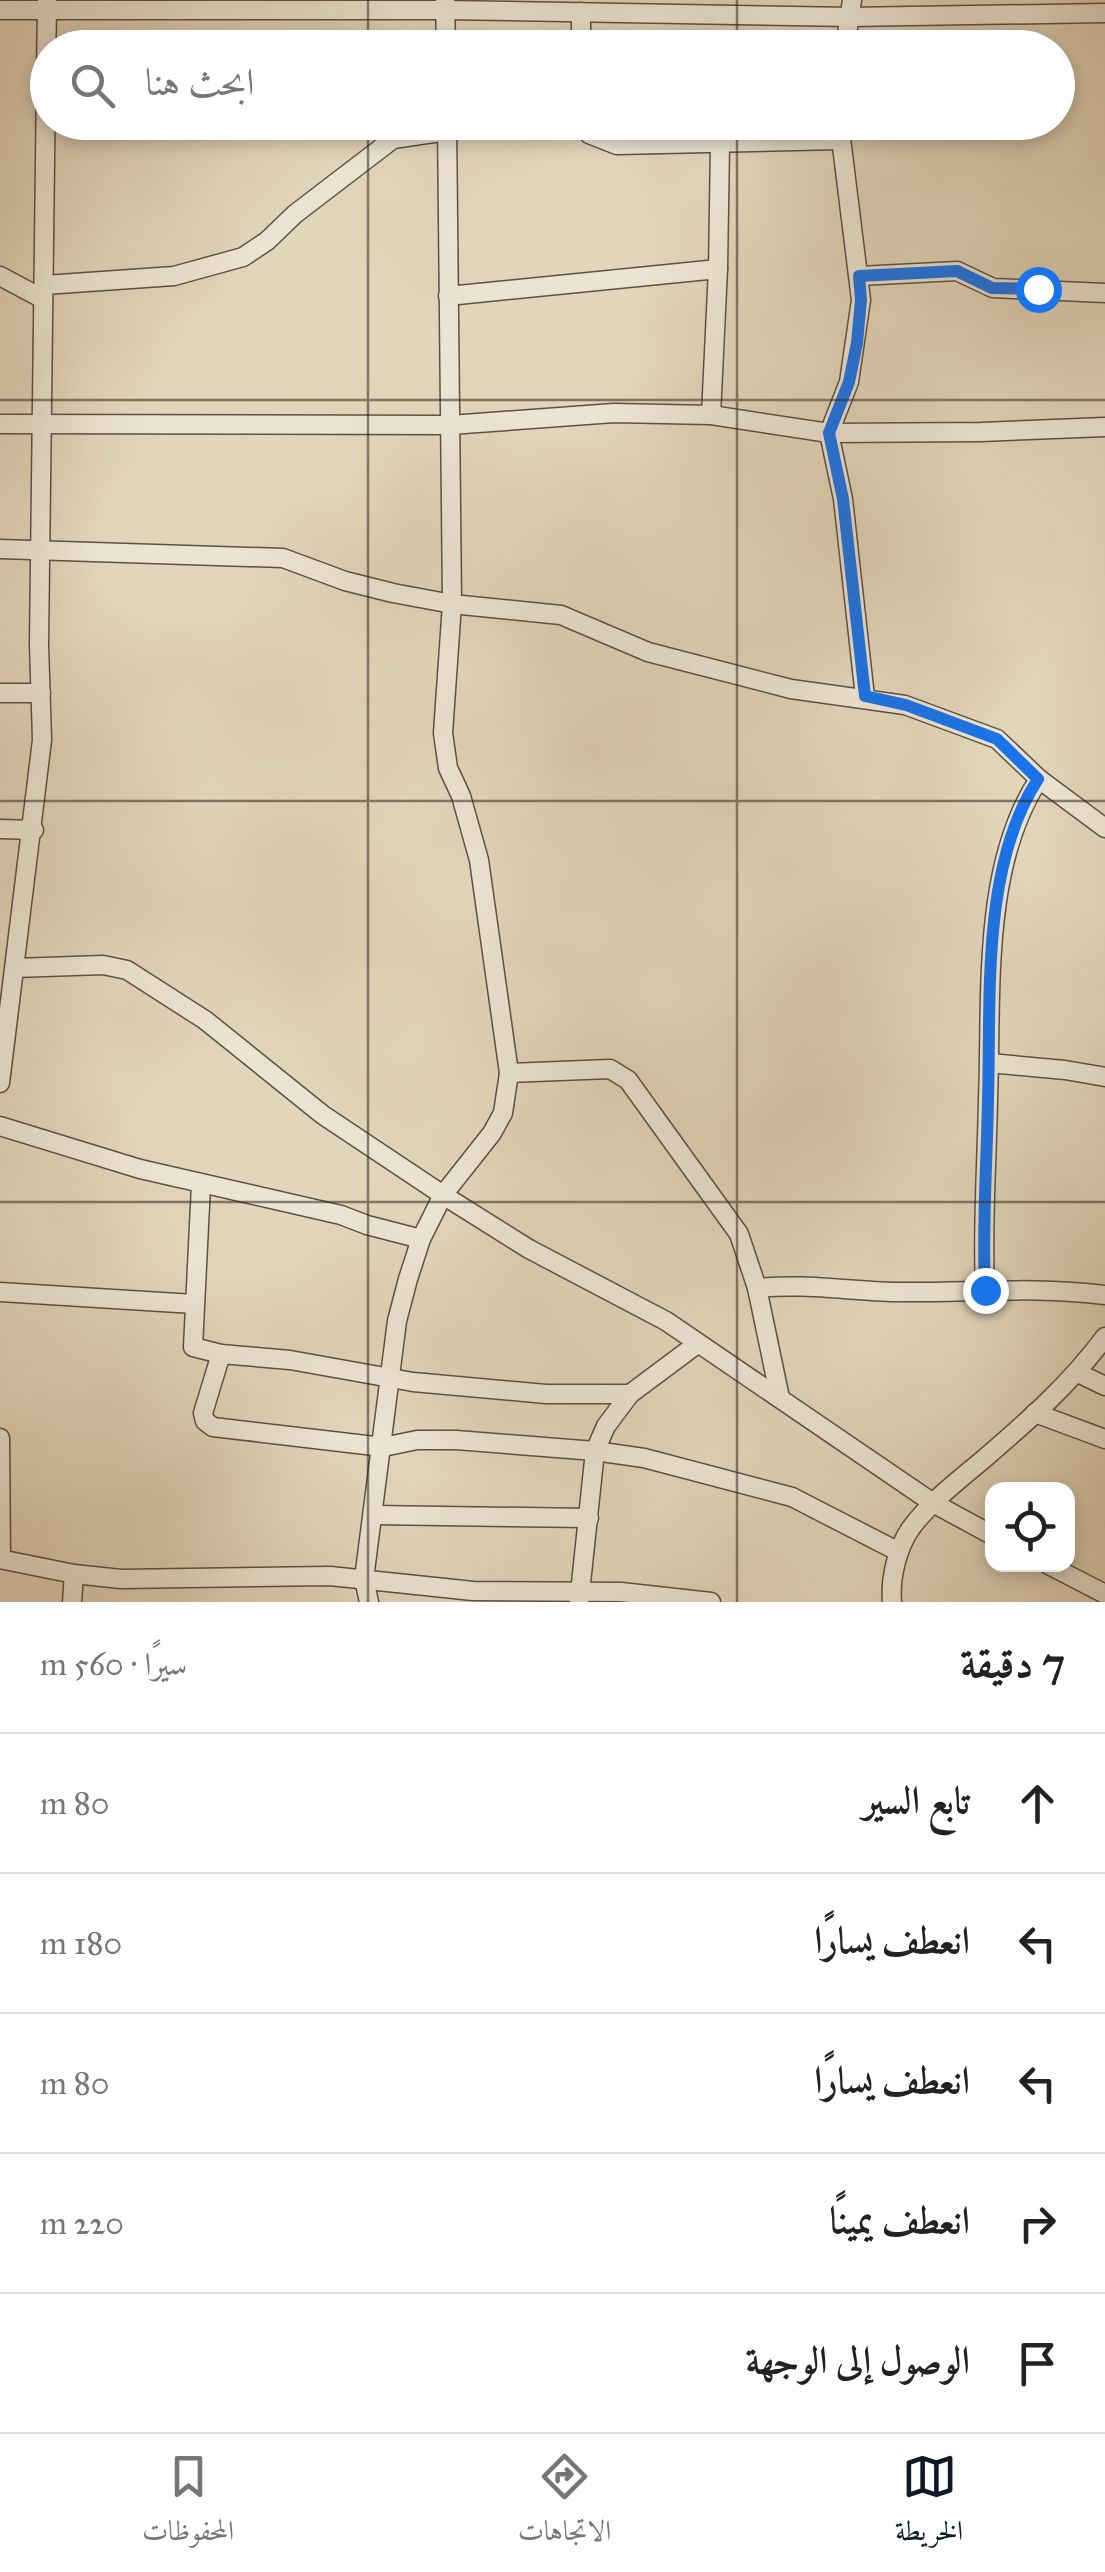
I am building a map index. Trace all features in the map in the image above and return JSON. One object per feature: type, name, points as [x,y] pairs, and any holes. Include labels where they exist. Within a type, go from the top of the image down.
[{"type":"street","points":[[46,5],[46,30]]},
{"type":"street","points":[[0,10],[46,5],[445,5],[581,12],[724,7],[1105,13]]},
{"type":"street","points":[[445,5],[446,30]]},
{"type":"street","points":[[581,12],[581,30]]},
{"type":"street","points":[[0,1084],[42,740],[45,140]]},
{"type":"street","points":[[0,276],[44,292],[174,276],[243,257],[268,241],[296,214],[390,140]]},
{"type":"street","points":[[369,1602],[364,1579],[396,1321],[422,1240],[443,1195],[504,1113],[508,1073],[479,860],[448,768],[443,733],[452,604],[447,140]]},
{"type":"street","points":[[604,140],[617,145],[757,140]]},
{"type":"street","points":[[840,140],[861,300],[849,382],[829,433],[843,499],[865,696]]},
{"type":"street","points":[[711,415],[720,144]]},
{"type":"street","points":[[448,296],[718,269]]},
{"type":"street","points":[[859,276],[957,271],[992,288],[1105,292]]},
{"type":"street","points":[[0,424],[450,425],[614,413],[711,415],[829,433],[1105,427]]},
{"type":"street","points":[[0,549],[284,558],[345,581],[452,604],[562,615],[664,656],[791,688],[906,705],[997,739],[1038,779],[1105,828]]},
{"type":"street","points":[[0,693],[41,694]]},
{"type":"street","points":[[985,1290],[982,1218],[994,932],[1005,859],[1018,814],[1038,779]]},
{"type":"street","points":[[0,829],[34,830]]},
{"type":"street","points":[[15,968],[102,964],[127,970],[205,1020],[324,1115],[443,1195],[529,1248],[666,1321],[932,1504],[985,1532]]},
{"type":"street","points":[[990,1064],[1065,1070],[1105,1078]]},
{"type":"street","points":[[508,1073],[610,1069],[628,1080],[739,1234],[757,1288],[780,1398]]},
{"type":"street","points":[[0,1126],[201,1185],[341,1214],[422,1240]]},
{"type":"street","points":[[201,1185],[194,1346],[221,1354],[290,1360],[388,1378],[546,1394],[630,1394]]},
{"type":"street","points":[[757,1288],[787,1285],[891,1292],[985,1290],[1105,1295]]},
{"type":"street","points":[[0,1292],[194,1304]]},
{"type":"street","points":[[892,1602],[899,1552],[910,1530],[932,1504],[1078,1374],[1105,1337]]},
{"type":"street","points":[[580,1596],[595,1451],[606,1426],[630,1394],[698,1344]]},
{"type":"street","points":[[221,1354],[203,1413],[213,1427],[382,1447],[416,1440],[456,1440],[595,1451],[684,1467],[792,1497],[899,1552]]},
{"type":"street","points":[[1078,1374],[1105,1386]]},
{"type":"street","points":[[1035,1413],[1105,1439]]},
{"type":"street","points":[[0,1438],[0,1559],[120,1580],[258,1575],[364,1579],[474,1591],[580,1596],[637,1593],[711,1602]]},
{"type":"street","points":[[373,1516],[590,1518]]},
{"type":"street","points":[[1062,1572],[1105,1594]]},
{"type":"street","points":[[72,1602],[74,1574]]},
{"type":"route","points":[[985,1290],[982,1218],[994,932],[1005,859],[1018,814],[1038,779],[997,739],[906,705],[865,696],[843,499],[829,433],[849,382],[857,343],[859,276],[957,271],[992,288],[1038,289]]}]
